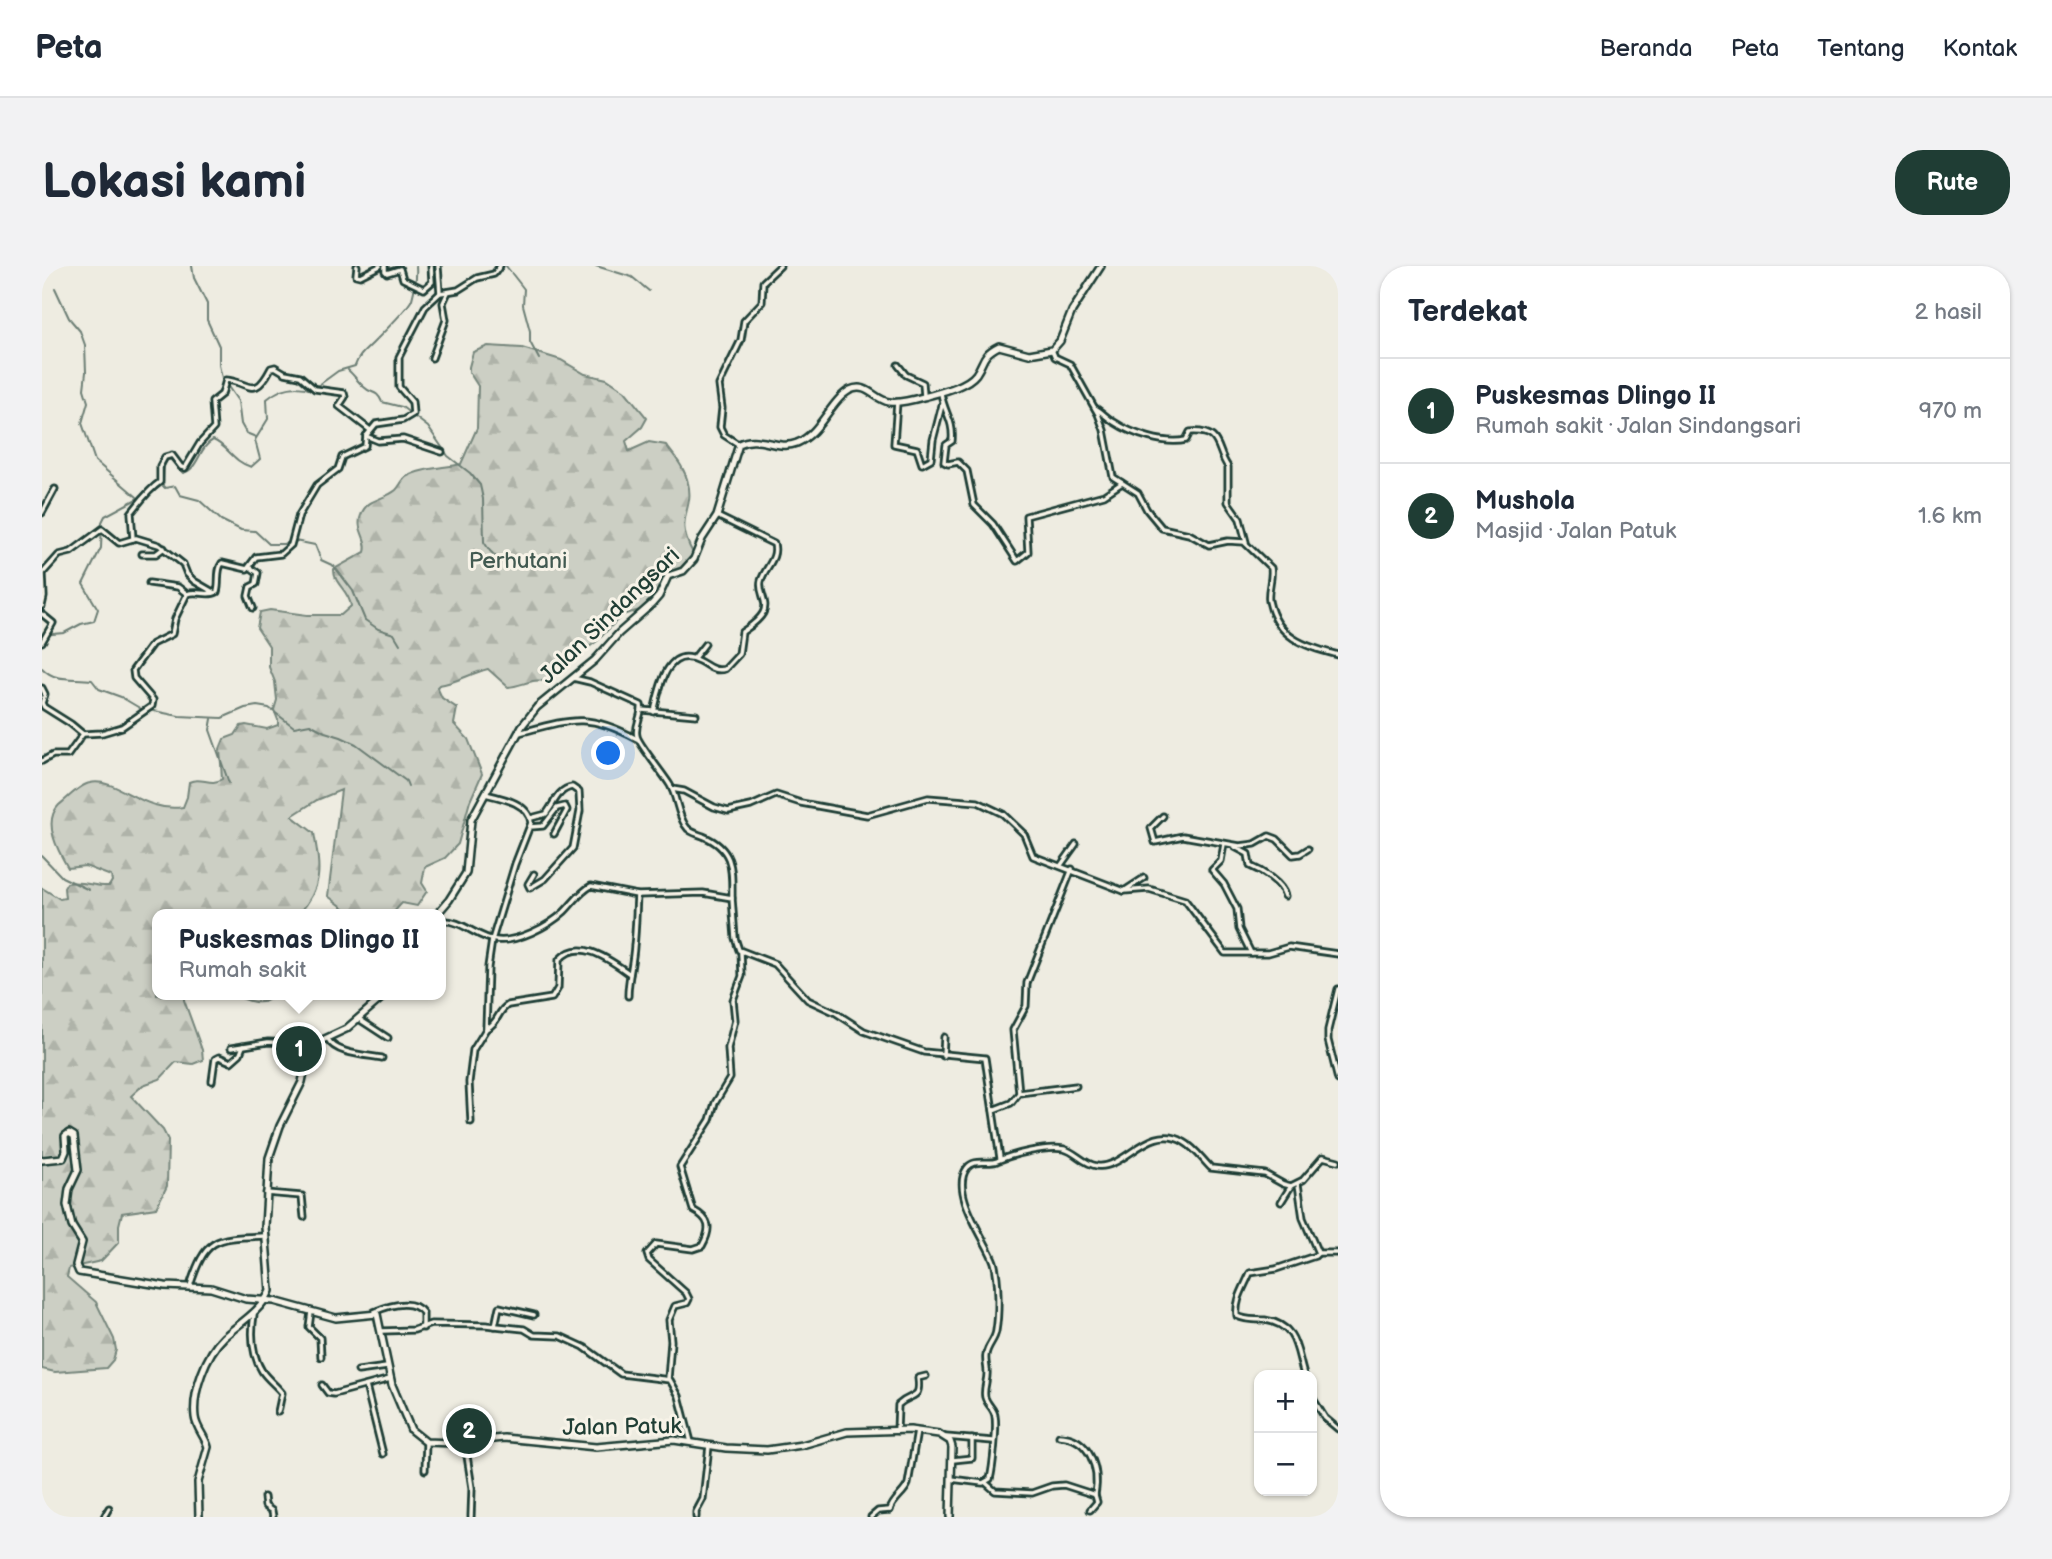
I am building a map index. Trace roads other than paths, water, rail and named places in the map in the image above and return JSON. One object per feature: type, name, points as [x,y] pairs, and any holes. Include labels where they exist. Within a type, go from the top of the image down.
[{"type":"main road","points":[[739,444],[756,440],[783,445],[795,444],[810,436],[843,396],[852,390],[866,389],[886,401],[897,402],[941,391],[970,380],[978,372],[985,354],[999,346],[1029,355],[1052,350],[1060,341],[1072,311],[1101,266]]},
{"type":"main road","name":"Jalan Sindangsari","points":[[441,909],[466,873],[471,820],[518,734],[537,707],[652,604],[659,596],[668,576],[683,571],[690,565],[706,531],[717,516],[739,444]]},
{"type":"main road","points":[[274,1301],[266,1236],[266,1193],[269,1158],[280,1126],[302,1082],[306,1056],[314,1044],[338,1034],[380,1000]]},
{"type":"main road","points":[[42,1160],[63,1158],[66,1151],[65,1136],[69,1133],[73,1135],[78,1170],[69,1189],[67,1205],[72,1226],[82,1242],[76,1269],[81,1273],[172,1287],[211,1288],[246,1299],[266,1299],[311,1312],[347,1318],[372,1313],[378,1316],[390,1379],[411,1430],[426,1442]]},
{"type":"main road","points":[[199,1517],[198,1482],[208,1447],[195,1416],[198,1388],[216,1346],[255,1312],[266,1299],[271,1285]]},
{"type":"main road","name":"Jalan Patuk","points":[[426,1442],[465,1443],[504,1438],[596,1447],[674,1440],[709,1446],[767,1450],[802,1445],[847,1432],[917,1430],[945,1437]]},
{"type":"main road","points":[[945,1437],[952,1447],[953,1460],[950,1517]]},
{"type":"street","points":[[357,266],[355,272],[360,276],[383,266],[387,273],[400,269],[402,279],[425,289],[432,282],[431,266]]},
{"type":"street","points":[[438,266],[440,293]]},
{"type":"street","points":[[739,444],[724,435],[720,427],[720,381],[741,340],[744,321],[762,302],[763,282],[780,266]]},
{"type":"street","points":[[215,593],[218,590],[222,563],[243,569],[250,567],[256,557],[281,554],[293,541],[299,514],[314,489],[335,473],[345,455],[365,446],[369,430],[376,424],[411,416],[412,402],[398,384],[399,358],[422,313],[440,293],[463,288],[477,278],[495,274],[500,267]]},
{"type":"street","points":[[432,358],[446,320],[443,303],[448,292]]},
{"type":"street","points":[[1052,350],[1055,357],[1070,364],[1094,407],[1104,430],[1113,477],[1138,493],[1147,510],[1162,528],[1189,534],[1209,545],[1230,541],[1246,543]]},
{"type":"street","points":[[898,365],[905,375],[923,383],[924,396]]},
{"type":"street","points":[[133,539],[131,513],[160,482],[160,466],[165,457],[172,456],[185,468],[200,443],[214,428],[212,402],[222,394],[226,380],[246,387],[255,387],[263,382],[275,367],[285,373],[300,376],[315,389],[344,393],[345,397],[339,407],[369,430]]},
{"type":"street","points":[[941,391],[944,410],[951,418],[953,429],[952,441],[946,445],[944,462],[958,462],[967,471],[974,505],[993,524],[1017,561],[1028,552],[1026,516],[1104,495],[1122,483]]},
{"type":"street","points":[[897,402],[894,444],[917,449],[922,464],[931,459],[942,403]]},
{"type":"street","points":[[1094,407],[1116,424],[1156,440],[1186,440],[1193,431],[1214,439],[1222,448],[1228,467],[1228,502],[1240,519],[1246,543],[1271,568],[1269,598],[1282,629],[1303,645],[1338,655]]},
{"type":"street","points":[[366,436],[378,441],[403,439],[442,452]]},
{"type":"street","points":[[42,513],[55,489]]},
{"type":"street","points":[[654,712],[664,673],[680,659],[694,658],[709,668],[725,669],[736,659],[742,632],[755,623],[764,611],[761,580],[775,551],[771,541],[717,516]]},
{"type":"street","points":[[42,606],[42,573],[59,555],[71,552],[102,529],[120,543],[133,539],[150,541],[164,548],[183,564],[189,577],[215,593]]},
{"type":"street","points":[[142,554],[156,554],[164,548]]},
{"type":"street","points":[[250,567],[258,573],[256,584],[250,587],[248,594],[253,608]]},
{"type":"street","points":[[149,583],[178,587],[187,594],[215,593]]},
{"type":"street","points":[[42,688],[45,694],[42,704],[44,707],[83,734],[102,733],[122,727],[150,708],[153,700],[134,678],[133,670],[152,644],[172,634],[175,620],[187,594]]},
{"type":"street","points":[[42,614],[52,621],[42,642]]},
{"type":"street","points":[[694,658],[705,644]]},
{"type":"street","points":[[572,678],[590,682],[642,705],[636,730],[637,739]]},
{"type":"street","points":[[642,710],[696,715]]},
{"type":"street","points":[[518,734],[578,719],[615,727],[637,739],[672,789],[676,809],[688,830],[714,841],[728,856],[732,873],[735,938],[741,952],[742,976],[733,1000],[735,1020],[728,1048],[730,1079],[710,1120],[680,1167],[693,1210],[705,1216],[707,1221],[706,1239],[702,1246],[693,1249],[656,1244],[647,1254],[649,1260],[687,1293],[689,1299],[687,1303],[675,1306],[671,1313],[668,1379],[679,1396],[691,1442]]},
{"type":"street","points":[[43,759],[52,755],[68,755],[83,734]]},
{"type":"street","points":[[531,818],[546,814],[565,789],[572,787],[579,792],[580,811],[573,848],[545,879],[529,888],[528,884],[534,874]]},
{"type":"street","points":[[672,789],[684,791],[714,807],[728,811],[751,806],[776,795],[801,803],[867,815],[928,798],[975,801],[1001,813],[1024,834],[1031,855],[1124,891],[1149,889],[1180,898],[1191,907],[1225,953],[1270,952],[1291,947],[1338,954]]},
{"type":"street","points":[[485,793],[512,800],[531,818]]},
{"type":"street","points":[[530,827],[543,826],[557,808],[565,806],[567,810],[554,834]]},
{"type":"street","points":[[1163,816],[1152,827],[1154,841],[1183,836],[1234,846],[1249,846],[1269,836],[1277,839],[1293,855],[1308,849]]},
{"type":"street","points":[[471,1122],[468,1096],[473,1050],[486,1029],[492,940],[531,818]]},
{"type":"street","points":[[1061,865],[1076,844]]},
{"type":"street","points":[[1224,844],[1221,860],[1212,870],[1224,884],[1237,909],[1239,929],[1251,953]]},
{"type":"street","points":[[1234,846],[1248,854],[1250,866],[1260,870],[1283,889],[1285,896]]},
{"type":"street","points":[[993,1110],[1011,1103],[1019,1093],[1013,1030],[1026,1006],[1027,984],[1072,869]]},
{"type":"street","points":[[1124,891],[1144,878]]},
{"type":"street","points":[[446,921],[453,920],[492,940],[515,940],[562,914],[583,891],[592,886],[637,895],[703,893],[732,898]]},
{"type":"street","points":[[628,996],[637,895]]},
{"type":"street","points":[[486,1029],[493,1026],[502,1008],[508,1005],[552,998],[558,988],[559,960],[573,951],[592,951],[630,974]]},
{"type":"street","points":[[741,952],[775,964],[808,1000],[836,1013],[864,1031],[903,1046],[943,1055],[985,1058],[1000,1158]]},
{"type":"street","points":[[1338,989],[1328,1030],[1338,1080]]},
{"type":"street","points":[[359,1019],[388,1038]]},
{"type":"street","points":[[943,1055],[944,1037]]},
{"type":"street","points":[[328,1039],[330,1044],[340,1049],[382,1058]]},
{"type":"street","points":[[231,1048],[268,1042],[314,1044]]},
{"type":"street","points":[[212,1081],[215,1059],[219,1057],[231,1062],[240,1054],[243,1046]]},
{"type":"street","points":[[1019,1093],[1076,1086]]},
{"type":"street","points":[[986,1483],[991,1476],[995,1414],[986,1399],[986,1356],[996,1332],[998,1282],[990,1254],[971,1221],[963,1179],[970,1165],[996,1161],[1029,1151],[1063,1149],[1083,1162],[1105,1166],[1118,1161],[1149,1140],[1173,1139],[1186,1143],[1210,1168],[1265,1174],[1291,1186],[1298,1184],[1320,1158],[1326,1156],[1338,1161]]},
{"type":"street","points":[[1298,1184],[1303,1218],[1318,1253]]},
{"type":"street","points":[[1280,1202],[1291,1186]]},
{"type":"street","points":[[266,1193],[302,1196],[304,1217]]},
{"type":"street","points":[[190,1286],[201,1255],[211,1245],[229,1238],[266,1236]]},
{"type":"street","points":[[1303,1370],[1296,1342],[1290,1332],[1266,1320],[1249,1321],[1239,1318],[1236,1313],[1238,1299],[1250,1273],[1276,1269],[1318,1253],[1338,1253]]},
{"type":"street","points":[[372,1313],[395,1305],[415,1307],[423,1313],[423,1328]]},
{"type":"street","points":[[495,1326],[499,1307],[534,1315]]},
{"type":"street","points":[[255,1312],[253,1347],[262,1371],[282,1393],[278,1412]]},
{"type":"street","points":[[311,1312],[309,1327],[320,1338],[321,1357]]},
{"type":"street","points":[[382,1331],[414,1330],[431,1325],[524,1329],[534,1335],[562,1336],[590,1350],[621,1374],[668,1379]]},
{"type":"street","points":[[358,1371],[387,1367]]},
{"type":"street","points":[[897,1431],[898,1405],[919,1392],[918,1379],[926,1376]]},
{"type":"street","points":[[322,1385],[331,1394],[390,1379]]},
{"type":"street","points":[[366,1386],[383,1454]]},
{"type":"street","points":[[1317,1405],[1325,1418],[1338,1429]]},
{"type":"street","points":[[890,1510],[908,1484],[917,1430]]},
{"type":"street","points":[[1059,1436],[1073,1438],[1088,1450],[1095,1470],[1097,1502],[1090,1510]]},
{"type":"street","points":[[945,1437],[993,1441]]},
{"type":"street","points":[[953,1460],[972,1458],[972,1440]]},
{"type":"street","points":[[425,1470],[426,1442]]},
{"type":"street","points":[[465,1443],[472,1488],[471,1517]]},
{"type":"street","points":[[696,1517],[703,1499],[709,1446]]},
{"type":"street","points":[[951,1479],[986,1483],[997,1491],[1032,1493],[1064,1485],[1095,1495]]},
{"type":"street","points":[[264,1497],[265,1506],[273,1511],[273,1517]]},
{"type":"street","points":[[104,1517],[109,1508]]},
{"type":"street","points":[[871,1517],[878,1511],[890,1510]]},
{"type":"street","points":[[890,1510],[894,1517]]},
{"type":"waterway","points":[[192,266],[194,278],[207,304],[207,320],[219,346],[222,378],[238,401],[241,424],[246,433],[256,437]]},
{"type":"waterway","points":[[151,491],[161,486],[167,460],[171,460],[183,473],[188,471],[213,440],[251,467],[260,459],[255,440],[268,419],[267,399],[288,388],[312,390],[338,371],[355,366],[362,354],[410,303],[415,287],[416,266]]},
{"type":"waterway","points":[[506,266],[524,289],[523,305],[530,342],[539,359]]},
{"type":"waterway","points":[[596,266],[632,277],[649,291]]},
{"type":"waterway","points":[[55,288],[85,345],[84,389],[88,402],[82,423],[95,461],[137,497]]},
{"type":"waterway","points":[[348,370],[362,385],[378,395],[382,402],[402,407],[428,427],[448,456],[470,473],[480,485],[484,542],[504,567]]},
{"type":"waterway","points":[[162,485],[165,488],[175,486],[180,495],[199,500],[221,520],[241,530],[255,531],[269,544],[295,541],[315,545],[321,560],[334,566],[353,591],[365,620],[378,629],[394,634],[400,644]]},
{"type":"waterway","points":[[42,635],[64,633],[94,621],[98,609],[83,584],[101,548],[102,522],[105,516],[144,495]]},
{"type":"waterway","points":[[42,668],[59,678],[92,680],[99,689],[121,697],[143,710]]},
{"type":"waterway","points":[[149,710],[179,716],[222,718],[245,708],[269,708],[294,727],[310,724],[356,744],[406,781],[408,786]]},
{"type":"waterway","points":[[212,719],[210,730],[229,783]]},
{"type":"waterway","points":[[42,856],[62,877],[89,890]]},
{"type":"place","name":"Puskesmas Dlingo II","points":[[299,1049]]},
{"type":"place","name":"Mushola","points":[[469,1431]]},
{"type":"park label","name":"Perhutani","points":[[518,560]]}]
